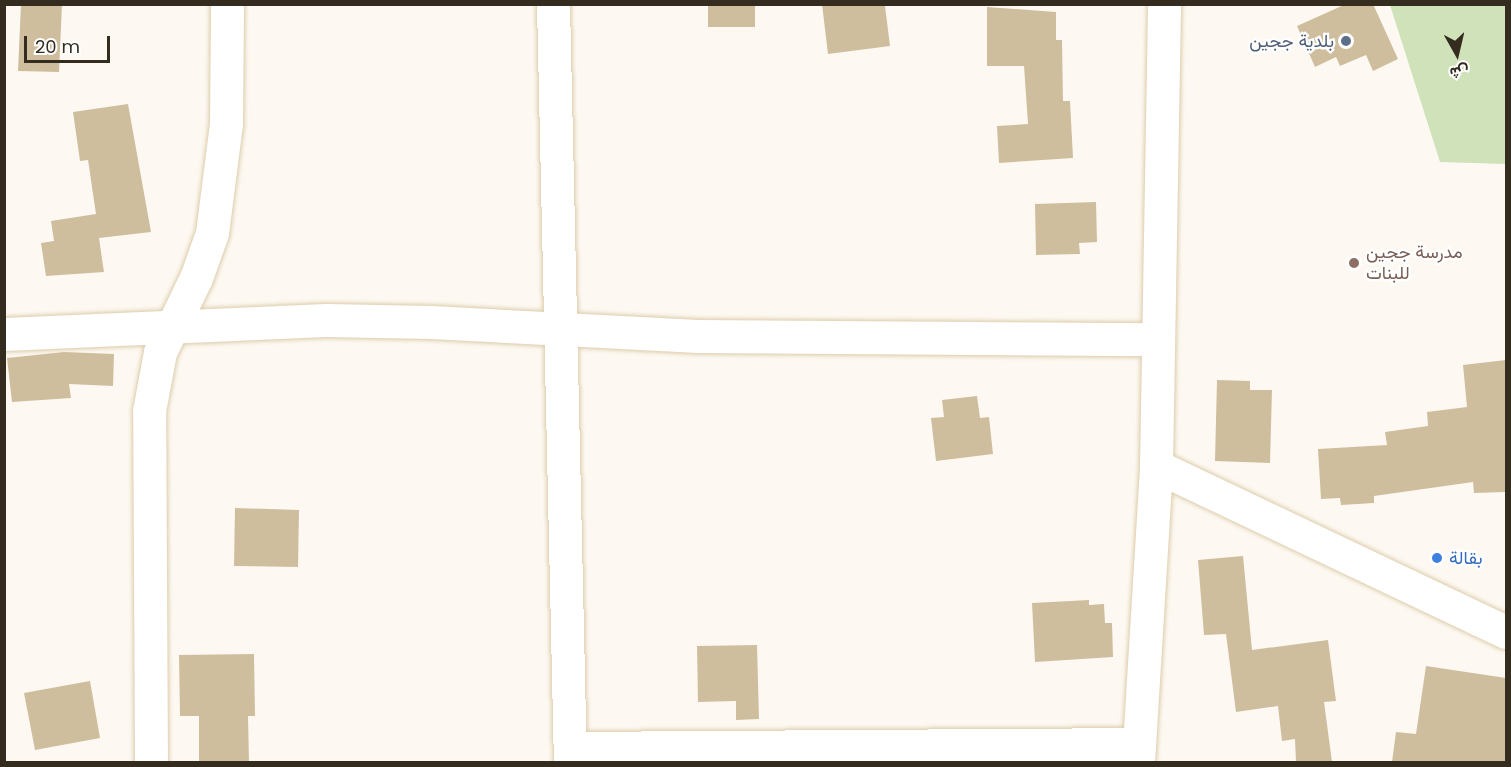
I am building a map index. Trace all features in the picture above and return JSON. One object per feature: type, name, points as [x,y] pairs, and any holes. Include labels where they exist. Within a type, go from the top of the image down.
[{"type":"street","points":[[151,762],[149,411],[155,370],[169,327],[196,278],[212,233],[219,195],[226,124],[226,4]]},
{"type":"street","points":[[553,4],[570,755],[1139,753],[1156,466],[1155,339],[1164,4]]},
{"type":"street","points":[[4,334],[326,320],[698,336],[1155,339]]},
{"type":"street","points":[[1156,466],[1506,632]]},
{"type":"green space","points":[[1390,5],[1506,5],[1506,164],[1440,162]]},
{"type":"building","points":[[21,4],[62,4],[59,72],[18,71]]},
{"type":"building","points":[[708,4],[755,4],[755,27],[708,27]]},
{"type":"building","points":[[822,4],[885,6],[890,46],[828,54]]},
{"type":"building","name":"بلدية ججين","points":[[1346,4],[1373,4],[1398,59],[1373,71],[1366,55],[1340,66],[1336,57],[1315,67],[1297,26]]},
{"type":"building","points":[[987,7],[1056,12],[1056,40],[1062,40],[1063,101],[1070,101],[1073,158],[999,163],[997,126],[1028,124],[1024,66],[987,66]]},
{"type":"building","points":[[128,104],[151,232],[99,238],[104,272],[46,276],[41,243],[54,241],[51,221],[96,214],[88,160],[80,161],[73,112]]},
{"type":"building","points":[[1096,202],[1097,242],[1079,243],[1080,254],[1036,255],[1035,204]]},
{"type":"building","points":[[64,352],[114,354],[113,386],[69,384],[71,398],[12,402],[7,358]]},
{"type":"building","points":[[1506,360],[1506,492],[1474,493],[1473,482],[1374,496],[1374,503],[1341,505],[1340,498],[1321,499],[1318,449],[1387,445],[1385,432],[1428,426],[1427,412],[1467,407],[1463,365]]},
{"type":"building","points":[[1217,380],[1250,381],[1250,390],[1272,390],[1270,463],[1215,461]]},
{"type":"building","points":[[977,396],[980,418],[989,417],[993,454],[936,461],[931,418],[944,417],[942,400]]},
{"type":"building","points":[[235,508],[299,510],[298,567],[234,566]]},
{"type":"building","points":[[1243,556],[1252,650],[1328,640],[1336,701],[1324,702],[1332,762],[1296,762],[1295,739],[1282,741],[1278,706],[1236,712],[1226,634],[1204,635],[1198,560]]},
{"type":"building","points":[[1089,600],[1089,605],[1104,604],[1105,623],[1112,623],[1113,657],[1035,662],[1032,603]]},
{"type":"building","points":[[757,645],[759,719],[736,720],[736,701],[698,702],[697,646]]},
{"type":"building","points":[[254,654],[255,716],[248,716],[249,762],[199,762],[199,716],[180,716],[179,655]]},
{"type":"building","points":[[1426,666],[1506,678],[1506,762],[1392,762],[1396,732],[1416,734]]},
{"type":"building","points":[[90,681],[100,738],[35,750],[24,693]]},
{"type":"place","name":"بلدية ججين","points":[[1346,41]]},
{"type":"place","name":"مدرسة ججين للبنات","points":[[1354,263]]},
{"type":"place","name":"بقالة","points":[[1437,558]]}]
